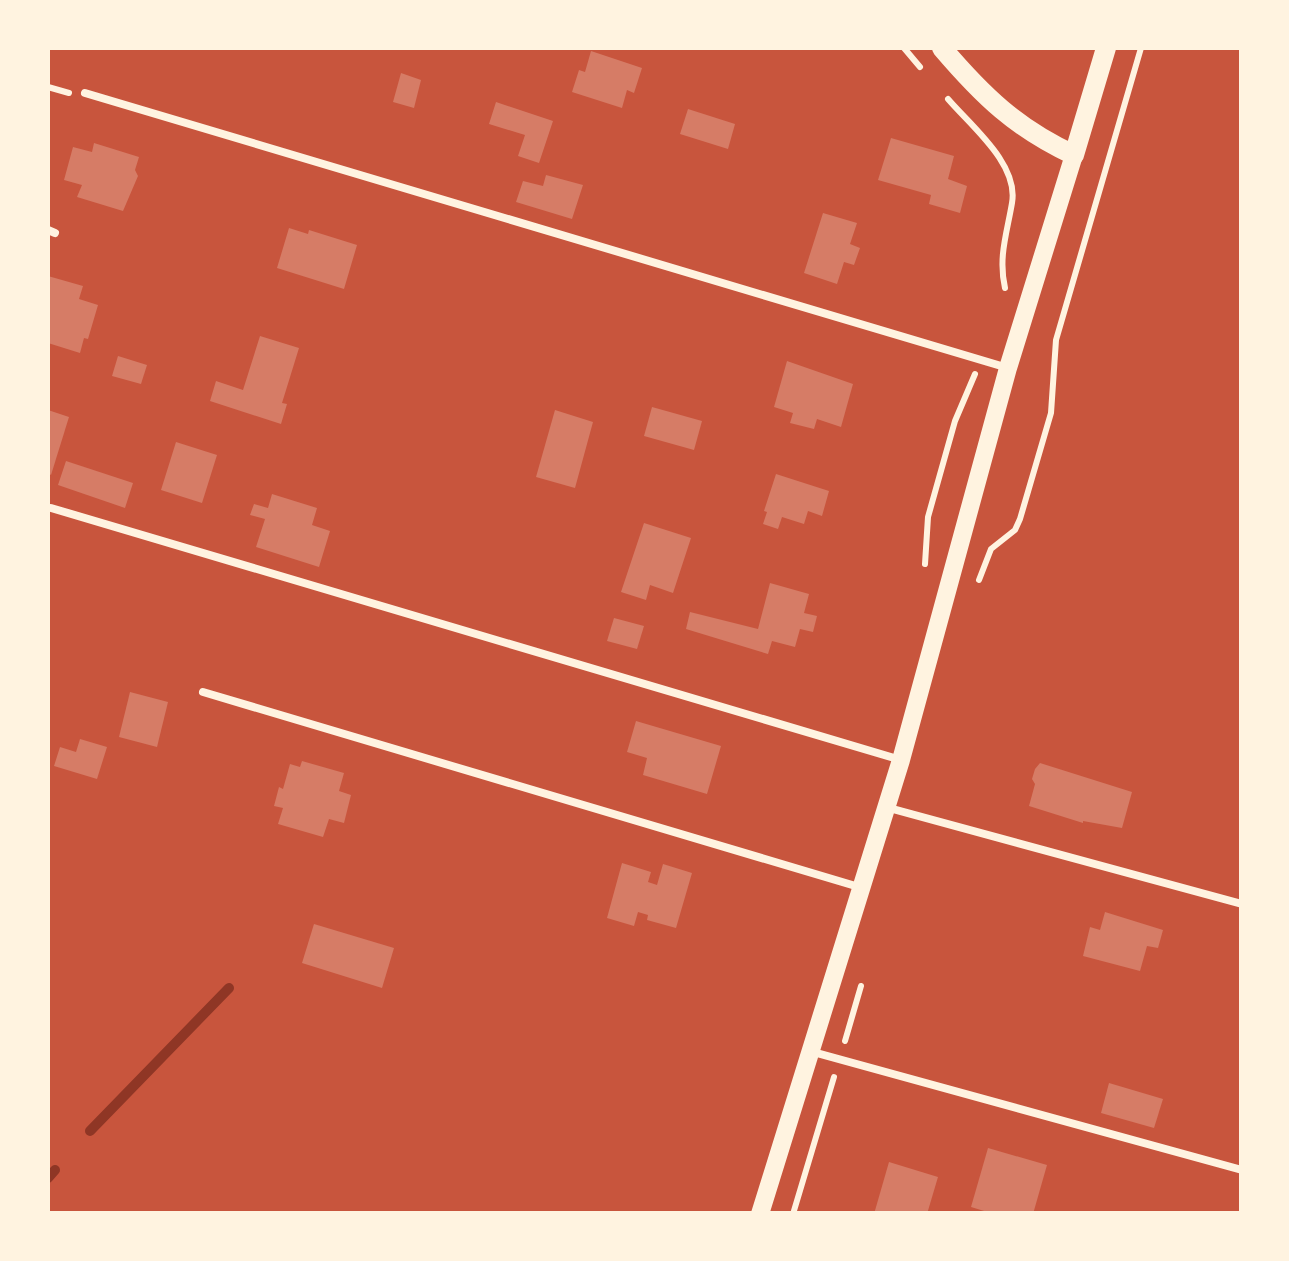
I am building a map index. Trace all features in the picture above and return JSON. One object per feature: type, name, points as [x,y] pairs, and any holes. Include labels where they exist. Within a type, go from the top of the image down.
[{"type":"main road","points":[[942,48],[1009,118],[1074,156],[1106,48]]},
{"type":"street","points":[[760,1214],[901,760],[1008,368],[1074,156]]},
{"type":"lane","points":[[85,93],[1008,368]]},
{"type":"lane","points":[[51,508],[901,760]]},
{"type":"lane","points":[[203,692],[859,887]]},
{"type":"lane","points":[[886,807],[1242,904]]},
{"type":"lane","points":[[808,1051],[1242,1170]]},
{"type":"path","points":[[977,587],[992,550],[1015,530],[1020,519],[1051,413],[1060,326],[1141,48]]},
{"type":"path","points":[[944,95],[996,156],[1011,181],[1012,203],[1001,256],[1006,293]]},
{"type":"path","points":[[793,1214],[861,985]]},
{"type":"building","points":[[591,51],[642,68],[634,93],[627,90],[622,108],[572,92],[579,70],[585,72]]},
{"type":"building","points":[[401,73],[421,80],[414,108],[393,102]]},
{"type":"building","points":[[496,102],[553,121],[539,163],[518,156],[525,135],[489,124]]},
{"type":"building","points":[[688,109],[735,124],[728,149],[680,134]]},
{"type":"building","points":[[891,138],[954,156],[948,179],[967,186],[960,213],[929,204],[931,195],[878,180]]},
{"type":"building","points":[[94,143],[139,157],[135,170],[138,176],[123,211],[77,197],[82,185],[64,180],[73,147],[92,152]]},
{"type":"building","points":[[546,175],[583,185],[572,219],[516,202],[523,181],[543,186]]},
{"type":"building","points":[[823,213],[857,223],[850,244],[860,248],[854,265],[844,262],[837,284],[804,273]]},
{"type":"building","points":[[289,228],[357,245],[344,289],[277,268]]},
{"type":"building","points":[[48,276],[83,286],[79,299],[98,305],[80,353],[48,343]]},
{"type":"building","points":[[260,336],[299,348],[282,403],[287,404],[281,424],[210,401],[216,381],[243,390]]},
{"type":"building","points":[[118,356],[147,365],[141,384],[112,376]]},
{"type":"building","points":[[787,361],[853,384],[841,427],[817,419],[814,429],[790,423],[793,413],[774,407]]},
{"type":"building","points":[[652,407],[702,421],[694,450],[644,436]]},
{"type":"building","points":[[48,410],[69,417],[51,475],[48,473]]},
{"type":"building","points":[[555,410],[593,422],[575,488],[536,477]]},
{"type":"building","points":[[176,442],[217,455],[202,503],[161,490]]},
{"type":"building","points":[[66,461],[133,483],[125,508],[58,485]]},
{"type":"building","points":[[776,474],[829,491],[822,516],[808,511],[804,524],[782,517],[778,529],[763,524]]},
{"type":"building","points":[[272,494],[317,508],[312,525],[330,531],[319,567],[256,547],[265,519],[250,515],[254,504],[268,508]]},
{"type":"building","points":[[644,523],[691,538],[673,593],[650,585],[646,600],[621,592]]},
{"type":"building","points":[[770,583],[809,594],[804,613],[817,616],[813,632],[800,629],[795,647],[772,641],[768,654],[686,629],[690,612],[758,629]]},
{"type":"building","points":[[614,618],[644,626],[637,649],[607,641]]},
{"type":"building","points":[[130,692],[168,702],[157,747],[119,737]]},
{"type":"building","points":[[636,721],[721,746],[707,794],[643,775],[647,758],[627,752]]},
{"type":"building","points":[[80,739],[107,747],[97,779],[54,766],[60,747],[76,752]]},
{"type":"building","points":[[302,761],[344,773],[339,791],[351,795],[344,823],[329,819],[323,837],[278,824],[283,808],[274,806],[279,787],[283,789],[290,764],[300,767]]},
{"type":"building","points":[[1040,763],[1132,792],[1122,828],[1083,823],[1029,806],[1035,784],[1032,779]]},
{"type":"building","points":[[622,863],[651,872],[648,882],[657,885],[663,864],[692,873],[676,928],[647,920],[648,915],[638,912],[634,926],[607,918]]},
{"type":"building","points":[[1105,912],[1163,930],[1158,948],[1147,946],[1140,971],[1083,956],[1090,927],[1100,930]]},
{"type":"building","points":[[314,924],[394,948],[382,988],[302,963]]},
{"type":"building","points":[[1109,1083],[1163,1099],[1154,1128],[1101,1113]]},
{"type":"building","points":[[988,1148],[1047,1165],[1033,1214],[994,1214],[971,1207]]},
{"type":"building","points":[[889,1162],[938,1177],[927,1214],[874,1214]]},
{"type":"waterway","points":[[90,1131],[229,988]]},
{"type":"waterway","points":[[48,1178],[55,1170]]}]
